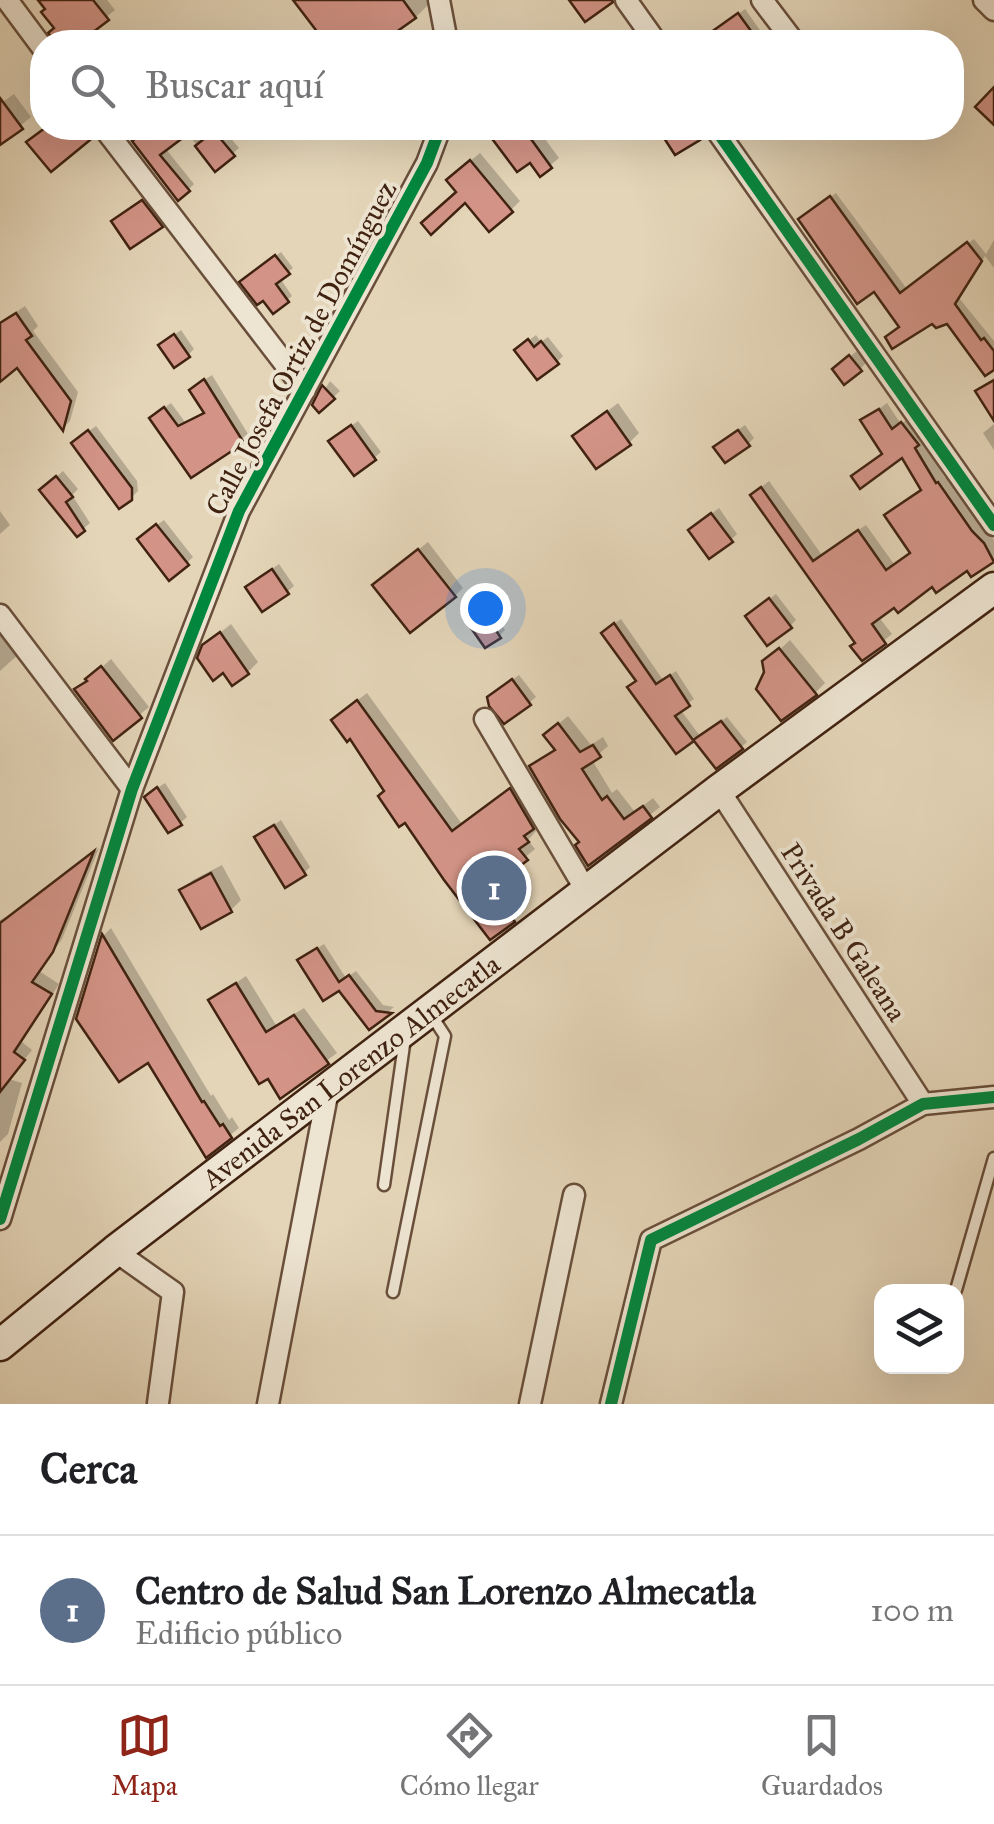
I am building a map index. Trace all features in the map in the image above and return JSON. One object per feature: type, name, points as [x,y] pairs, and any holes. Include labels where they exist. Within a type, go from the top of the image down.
[{"type":"main road","name":"Avenida San Lorenzo Almecatla","points":[[0,1345],[115,1251],[720,790],[994,588]]},
{"type":"street","points":[[6,0],[30,31]]},
{"type":"street","points":[[439,0],[445,30]]},
{"type":"street","points":[[626,0],[647,30]]},
{"type":"street","points":[[762,0],[785,30]]},
{"type":"street","points":[[984,0],[994,10]]},
{"type":"street","points":[[113,140],[305,390]]},
{"type":"street","name":"Calle Josefa Ortiz de Domínguez","points":[[0,1219],[132,789],[240,512],[427,163],[436,140]]},
{"type":"street","points":[[723,140],[994,525]]},
{"type":"street","points":[[0,616],[132,789]]},
{"type":"street","points":[[485,719],[587,892]]},
{"type":"street","name":"Privada B Galeana","points":[[720,790],[923,1104]]},
{"type":"street","points":[[268,1404],[328,1090]]},
{"type":"street","points":[[611,1404],[651,1240],[859,1140],[923,1104],[994,1096]]},
{"type":"street","points":[[530,1404],[574,1195]]},
{"type":"street","points":[[115,1251],[173,1292],[158,1403]]},
{"type":"lane","points":[[384,1185],[418,1022],[445,1036],[393,1292]]},
{"type":"lane","points":[[958,1284],[994,1158]]},
{"type":"building","points":[[38,0],[93,0],[109,20],[96,30],[52,30],[54,28],[41,12],[45,9]]},
{"type":"building","points":[[293,0],[403,0],[416,18],[399,30],[316,30]]},
{"type":"building","points":[[569,0],[612,0],[613,2],[585,22]]},
{"type":"building","points":[[738,13],[750,30],[714,30]]},
{"type":"building","points":[[994,87],[994,125],[975,107]]},
{"type":"building","points":[[0,98],[23,129],[0,145]]},
{"type":"building","points":[[30,139],[90,140],[51,172],[26,142]]},
{"type":"building","points":[[180,140],[160,155],[190,191],[178,201],[132,141]]},
{"type":"building","points":[[203,140],[222,140],[235,156],[215,172],[195,146]]},
{"type":"building","points":[[493,140],[532,140],[552,168],[540,177],[530,163],[517,172]]},
{"type":"building","points":[[665,140],[700,140],[675,155]]},
{"type":"building","points":[[470,160],[513,212],[489,232],[465,203],[431,235],[421,223],[456,192],[446,180]]},
{"type":"building","points":[[830,196],[900,293],[967,242],[982,261],[955,304],[994,351],[994,370],[985,376],[947,324],[936,328],[932,324],[892,349],[885,337],[899,327],[874,292],[857,304],[798,219]]},
{"type":"building","points":[[142,200],[163,227],[130,249],[111,221]]},
{"type":"building","points":[[275,255],[290,274],[276,284],[289,302],[273,314],[263,301],[257,305],[239,282]]},
{"type":"building","points":[[16,313],[32,336],[26,340],[71,401],[63,431],[17,368],[0,382],[0,323]]},
{"type":"building","points":[[174,334],[190,357],[174,368],[158,345]]},
{"type":"building","points":[[528,339],[534,347],[541,341],[559,364],[537,380],[514,350]]},
{"type":"building","points":[[849,355],[862,371],[844,385],[832,369]]},
{"type":"building","points":[[204,379],[244,443],[191,478],[149,418],[164,407],[178,426],[204,413],[189,390]]},
{"type":"building","points":[[994,380],[994,421],[975,391]]},
{"type":"building","points":[[322,385],[335,399],[319,413],[312,405]]},
{"type":"building","points":[[879,409],[892,429],[901,422],[919,445],[915,448],[936,483],[984,543],[994,562],[971,577],[967,571],[936,593],[932,587],[898,613],[894,608],[872,624],[886,644],[862,661],[850,646],[855,643],[750,495],[761,487],[813,561],[858,530],[886,570],[910,553],[884,515],[921,490],[902,458],[860,489],[851,476],[882,454],[860,420]]},
{"type":"building","points":[[607,411],[631,445],[596,469],[572,436]]},
{"type":"building","points":[[351,425],[376,460],[354,476],[328,441]]},
{"type":"building","points":[[88,430],[132,488],[132,500],[119,509],[71,443]]},
{"type":"building","points":[[738,430],[750,446],[725,463],[713,447]]},
{"type":"building","points":[[56,476],[73,497],[66,502],[85,531],[77,537],[39,490]]},
{"type":"building","points":[[711,513],[733,542],[709,559],[688,530]]},
{"type":"building","points":[[156,524],[189,565],[169,581],[137,539]]},
{"type":"building","points":[[418,549],[456,597],[410,633],[372,585]]},
{"type":"building","points":[[272,569],[289,594],[262,612],[245,587]]},
{"type":"building","points":[[769,598],[792,628],[767,646],[745,616]]},
{"type":"building","points":[[487,617],[501,638],[485,648],[471,628]]},
{"type":"building","points":[[614,623],[656,684],[670,675],[690,706],[675,716],[693,740],[721,721],[743,749],[716,769],[694,741],[676,754],[627,687],[636,681],[601,633]]},
{"type":"building","points":[[220,632],[249,674],[232,686],[223,673],[213,681],[197,658],[202,645]]},
{"type":"building","points":[[779,648],[817,695],[781,721],[756,689],[764,672],[762,661]]},
{"type":"building","points":[[101,666],[142,718],[113,741],[74,689]]},
{"type":"building","points":[[512,679],[531,705],[504,724],[489,706],[487,697]]},
{"type":"building","points":[[357,700],[452,831],[510,788],[534,829],[524,836],[529,842],[519,849],[528,860],[490,888],[515,922],[490,940],[405,823],[399,827],[378,796],[384,791],[350,739],[347,742],[331,720]]},
{"type":"building","points":[[558,723],[580,752],[593,745],[601,757],[582,769],[602,800],[607,796],[624,819],[643,806],[652,818],[588,866],[575,845],[579,842],[560,819],[529,766],[555,750],[543,735]]},
{"type":"building","points":[[157,787],[182,825],[168,833],[144,797]]},
{"type":"building","points":[[274,825],[306,875],[285,888],[254,837]]},
{"type":"building","points":[[94,851],[53,952],[32,982],[52,994],[14,1052],[25,1060],[0,1092],[0,923]]},
{"type":"building","points":[[211,873],[232,912],[201,929],[179,890]]},
{"type":"building","points":[[102,934],[202,1102],[232,1138],[206,1158],[148,1063],[119,1082],[76,1019]]},
{"type":"building","points":[[317,948],[339,982],[349,975],[376,1011],[392,1013],[369,1030],[339,991],[323,1001],[297,960]]},
{"type":"building","points":[[236,983],[266,1032],[294,1015],[329,1064],[280,1099],[268,1079],[259,1084],[208,1000]]},
{"type":"cycle path","points":[[0,1219],[132,789],[239,511],[427,163],[436,140]]},
{"type":"cycle path","points":[[723,140],[994,525]]},
{"type":"cycle path","points":[[611,1404],[651,1240],[923,1104],[994,1097]]},
{"type":"place","name":"Centro de Salud San Lorenzo Almecatla","points":[[494,888]]}]
